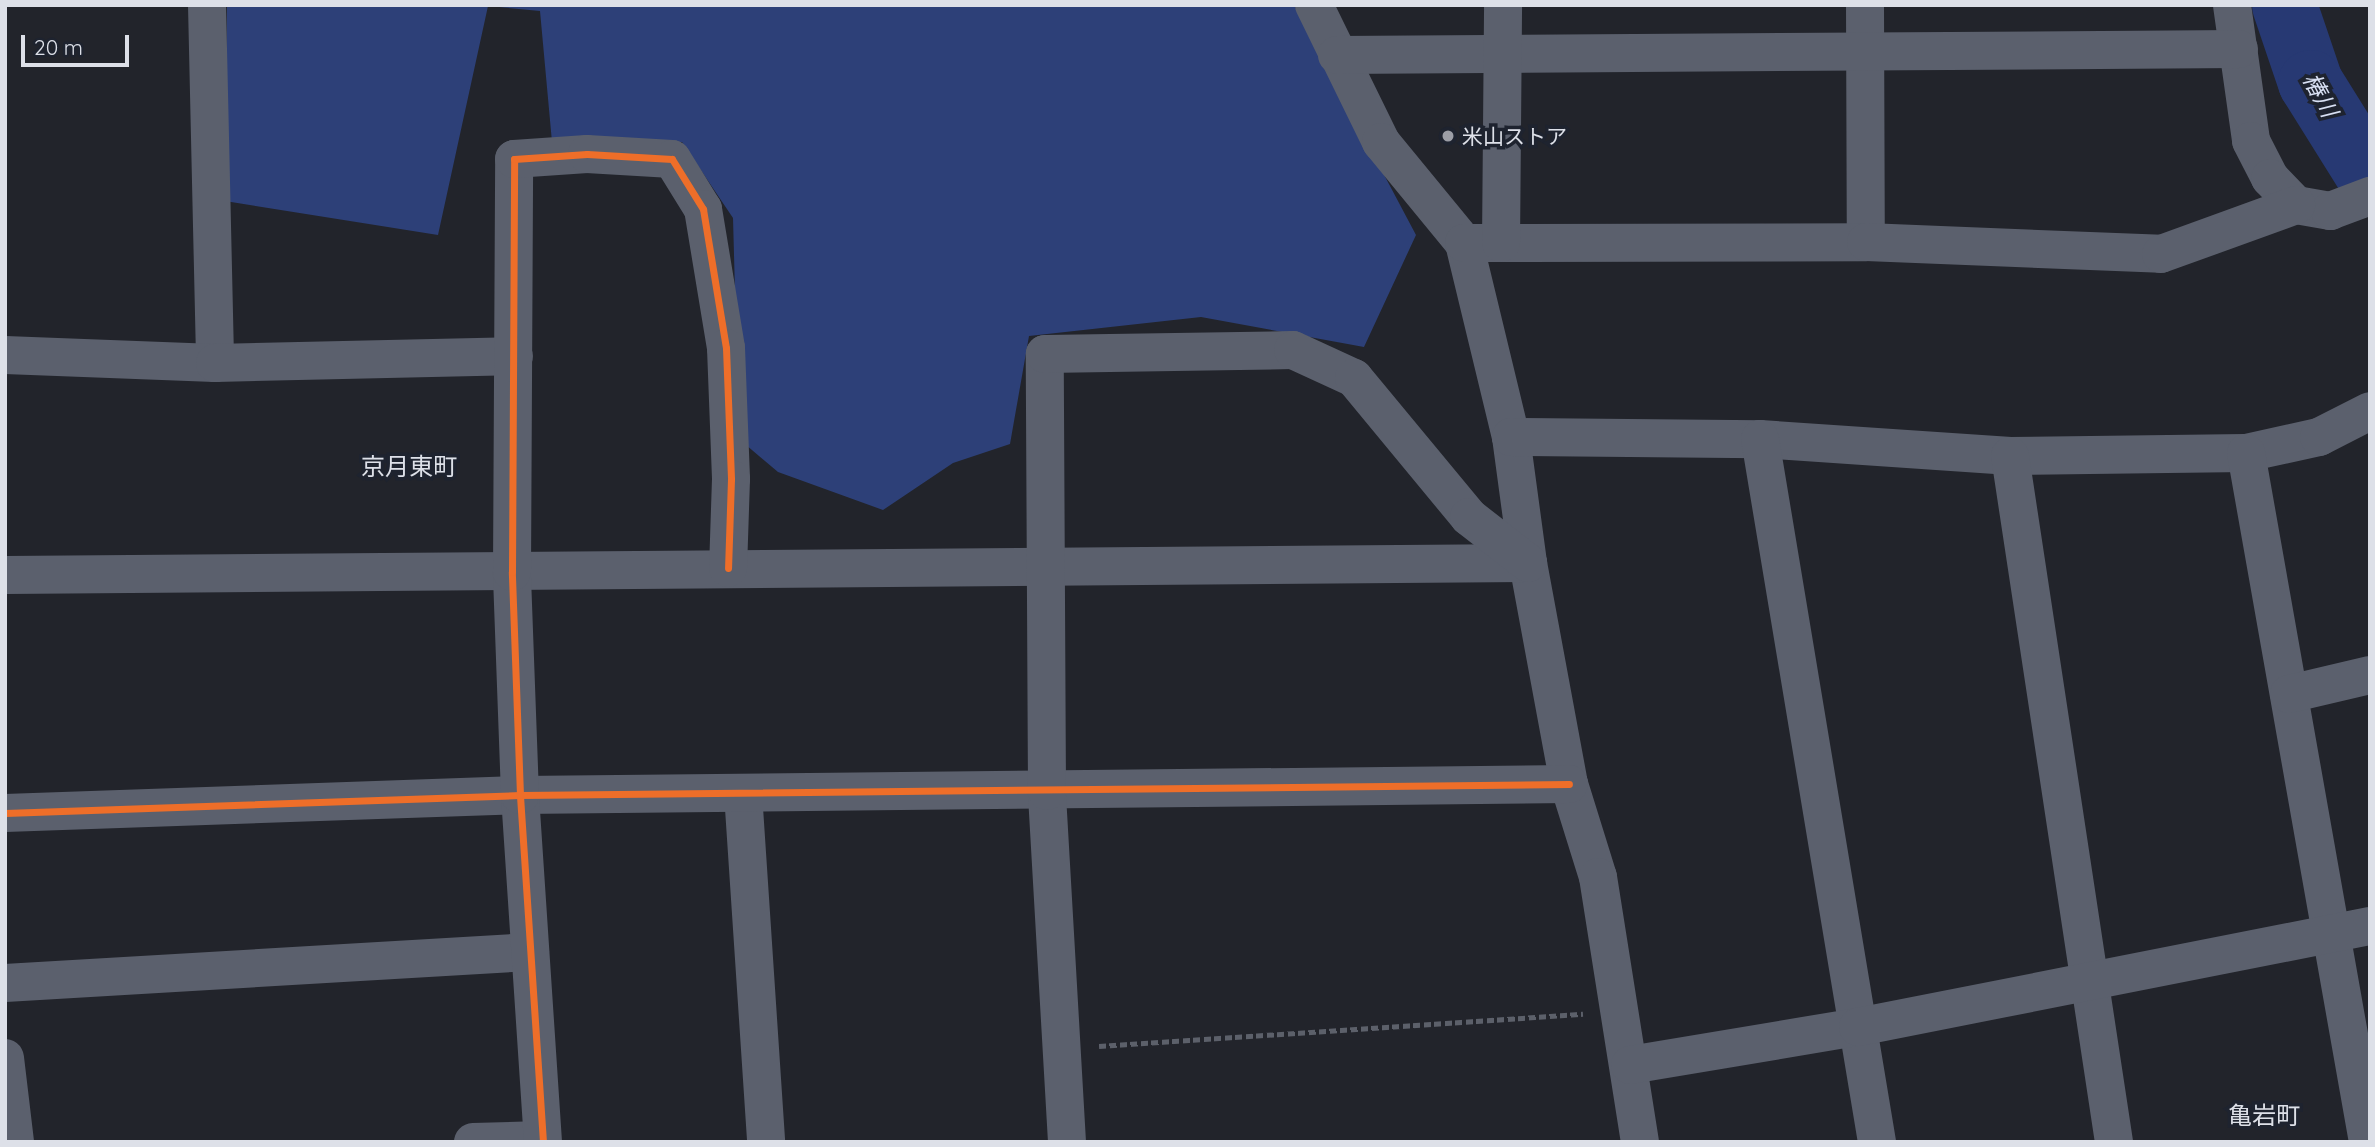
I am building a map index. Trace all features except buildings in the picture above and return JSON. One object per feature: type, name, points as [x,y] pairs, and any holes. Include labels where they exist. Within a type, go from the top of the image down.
[{"type":"street","points":[[207,5],[215,363]]},
{"type":"street","points":[[1314,5],[1381,142],[1483,243],[1866,242],[2161,254],[2296,205],[2330,211],[2364,198]]},
{"type":"street","points":[[1503,5],[1503,54],[1483,243],[1528,563],[1569,784],[1598,877],[1630,1065],[1640,1142]]},
{"type":"street","points":[[1865,5],[1866,242]]},
{"type":"street","points":[[2232,5],[2251,141],[2270,178],[2296,205]]},
{"type":"street","points":[[1337,55],[2239,49]]},
{"type":"street","points":[[473,1142],[542,1141],[520,795],[512,572],[514,159],[587,154],[672,159],[703,209],[726,348],[731,479],[728,568]]},
{"type":"street","points":[[1067,1142],[1059,1048],[1047,790],[1043,568],[1045,354],[1293,350],[1354,378],[1469,517],[1528,563]]},
{"type":"street","points":[[5,355],[215,363],[514,356]]},
{"type":"street","points":[[1511,437],[1759,439],[2010,456],[2246,453],[2319,437],[2370,411]]},
{"type":"street","points":[[1759,439],[1877,1142]]},
{"type":"street","points":[[2246,453],[2368,1142]]},
{"type":"street","points":[[2010,456],[2114,1142]]},
{"type":"street","points":[[5,575],[1528,563]]},
{"type":"street","points":[[2289,694],[2370,675]]},
{"type":"street","points":[[5,813],[520,795],[1569,784]]},
{"type":"street","points":[[743,793],[766,1142]]},
{"type":"street","points":[[1630,1065],[1858,1027],[2089,979],[2370,926]]},
{"type":"street","points":[[5,983],[530,952]]},
{"type":"street","points":[[5,1058],[15,1142]]},
{"type":"path","points":[[1059,1048],[1619,1010]]},
{"type":"shaded area","points":[[227,5],[1294,5],[1416,235],[1364,347],[1201,317],[1029,336],[1010,444],[953,463],[883,510],[778,472],[739,439],[733,218],[682,142],[552,142],[540,11],[488,6],[438,235],[225,201]]},
{"type":"waterway","name":"椿川","points":[[2284,5],[2310,82],[2370,178]]},
{"type":"cycle path","points":[[543,1142],[520,795],[512,572],[514,159],[587,154],[672,159],[703,209],[726,348],[731,479],[728,568]]},
{"type":"cycle path","points":[[5,813],[520,795],[1569,784]]},
{"type":"place","name":"米山ストア","points":[[1448,136]]},
{"type":"district","name":"京月東町","points":[[409,467]]},
{"type":"district","name":"亀岩町","points":[[2264,1116]]}]
